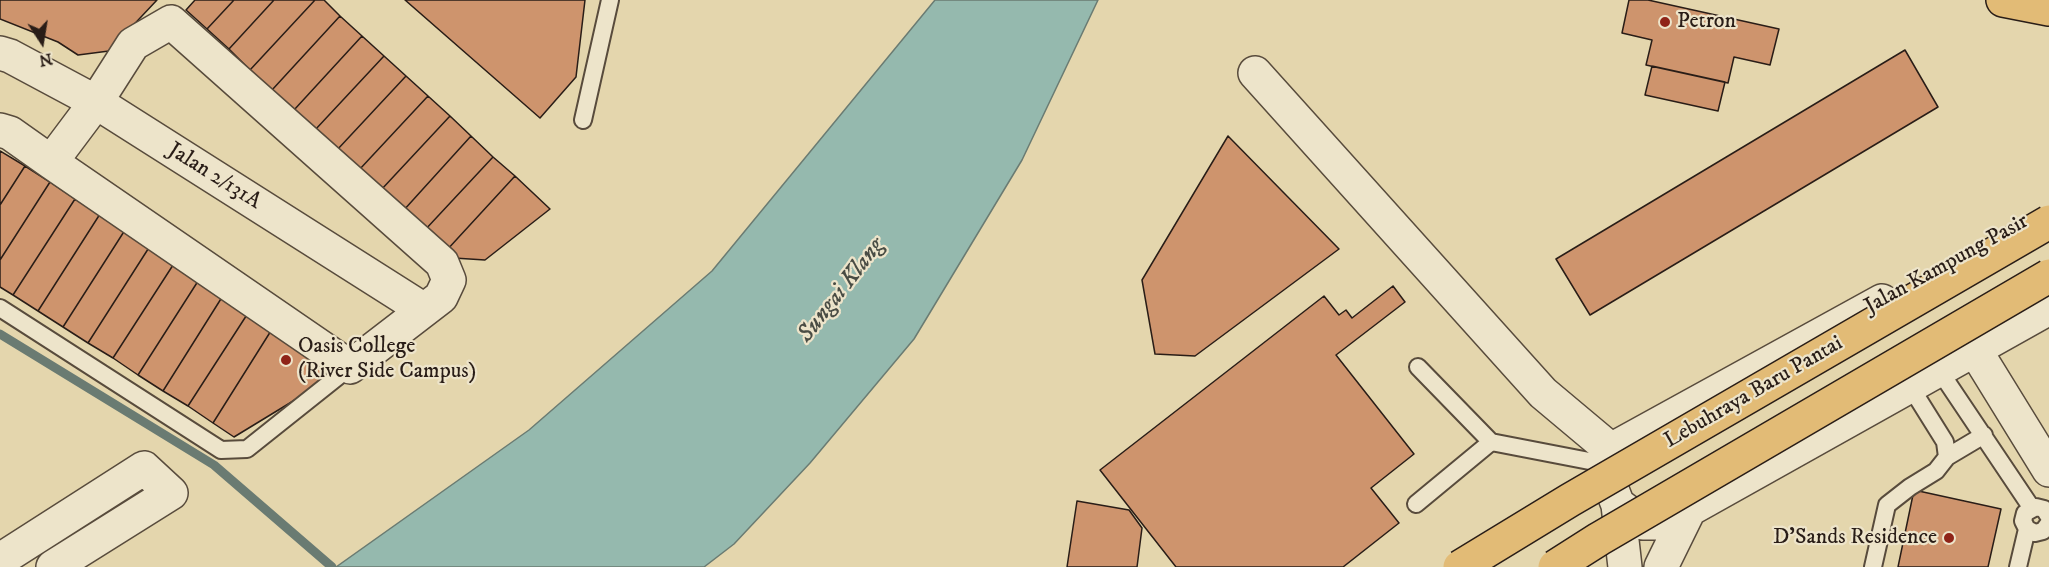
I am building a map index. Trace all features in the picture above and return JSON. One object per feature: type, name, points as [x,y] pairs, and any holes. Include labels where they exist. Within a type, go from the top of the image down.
[{"type":"main road","points":[[2004,0],[2049,9]]},
{"type":"main road","name":"Lebuhraya Baru Pantai","points":[[1460,567],[1569,500],[2049,222]]},
{"type":"main road","points":[[1556,567],[2049,276]]},
{"type":"street","points":[[0,130],[10,133],[51,162],[350,367],[441,297],[449,280],[442,263],[171,22],[133,44],[96,102],[51,162]]},
{"type":"street","name":"Jalan 2/131A","points":[[0,53],[10,56],[96,102],[424,310]]},
{"type":"street","points":[[1255,73],[1543,393],[1611,458],[1611,487],[1618,505],[1625,567]]},
{"type":"street","name":"Jalan Kampung Pasir","points":[[1611,458],[2049,209]]},
{"type":"street","points":[[1618,505],[1643,522],[1665,524],[2049,308]]},
{"type":"street","points":[[1975,350],[2049,470]]},
{"type":"street","points":[[0,560],[144,468],[171,494],[53,567]]},
{"type":"street","points":[[1661,567],[1688,512]]},
{"type":"lane","points":[[583,120],[610,0]]},
{"type":"lane","points":[[0,308],[221,450],[247,449],[350,367]]},
{"type":"lane","points":[[1418,368],[1491,442],[1511,447],[1611,458]]},
{"type":"lane","points":[[1939,370],[2031,507]]},
{"type":"lane","points":[[1910,386],[1945,442],[1947,457]]},
{"type":"lane","points":[[1873,567],[1887,505],[1936,471],[1947,457],[1984,435]]},
{"type":"lane","points":[[1416,504],[1491,442]]},
{"type":"lane","points":[[2031,507],[2040,507],[2047,512],[2048,525],[2035,533],[2024,525],[2024,517],[2031,507]]},
{"type":"lane","points":[[2018,567],[2027,529]]},
{"type":"water","name":"Sungai Klang","points":[[935,0],[1098,0],[1022,160],[914,339],[810,463],[734,544],[704,567],[336,567],[529,430],[712,271]]},
{"type":"building","points":[[0,0],[157,0],[109,51],[78,55],[58,42],[0,19]]},
{"type":"building","points":[[195,0],[234,0],[207,29],[186,10]]},
{"type":"building","points":[[234,0],[274,0],[229,49],[207,29]]},
{"type":"building","points":[[274,0],[315,0],[250,70],[229,49]]},
{"type":"building","points":[[315,0],[324,0],[340,16],[272,90],[250,70]]},
{"type":"building","points":[[405,0],[585,0],[576,77],[540,118]]},
{"type":"building","points":[[1629,0],[1648,0],[1779,29],[1770,65],[1734,57],[1728,83],[1646,65],[1652,40],[1622,33]]},
{"type":"building","points":[[340,16],[362,36],[294,110],[272,90]]},
{"type":"building","points":[[362,36],[384,56],[315,130],[294,110]]},
{"type":"building","points":[[1905,50],[1938,107],[1590,315],[1556,259]]},
{"type":"building","points":[[384,56],[406,76],[337,150],[315,130]]},
{"type":"building","points":[[1652,66],[1725,82],[1718,111],[1645,95]]},
{"type":"building","points":[[406,76],[428,96],[359,170],[337,150]]},
{"type":"building","points":[[428,96],[450,116],[381,190],[359,170]]},
{"type":"building","points":[[450,116],[471,136],[403,211],[381,190]]},
{"type":"building","points":[[471,136],[493,157],[424,231],[403,211]]},
{"type":"building","points":[[1228,136],[1339,249],[1195,356],[1155,354],[1142,280]]},
{"type":"building","points":[[0,151],[25,166],[0,205]]},
{"type":"building","points":[[493,157],[515,176],[446,251],[424,231]]},
{"type":"building","points":[[25,166],[50,182],[0,260],[0,205]]},
{"type":"building","points":[[515,176],[550,209],[485,260],[454,258],[446,251]]},
{"type":"building","points":[[50,182],[75,199],[13,295],[0,287],[0,260]]},
{"type":"building","points":[[75,199],[100,214],[38,311],[13,295]]},
{"type":"building","points":[[100,214],[125,230],[63,327],[38,311]]},
{"type":"building","points":[[125,230],[150,246],[88,343],[63,327]]},
{"type":"building","points":[[150,246],[175,262],[113,358],[88,343]]},
{"type":"building","points":[[175,262],[200,278],[138,375],[113,358]]},
{"type":"building","points":[[200,278],[224,294],[163,391],[138,375]]},
{"type":"building","points":[[1393,286],[1405,302],[1336,355],[1414,454],[1371,488],[1399,523],[1343,567],[1176,567],[1100,470],[1324,296],[1339,315],[1346,310],[1352,318]]},
{"type":"building","points":[[224,294],[250,310],[188,406],[163,391]]},
{"type":"building","points":[[250,310],[274,326],[213,423],[188,406]]},
{"type":"building","points":[[274,326],[326,359],[326,381],[234,437],[213,423]]},
{"type":"building","name":"D'Sands Residence","points":[[1914,490],[2001,509],[1988,567],[1898,567]]},
{"type":"building","points":[[1077,501],[1129,510],[1142,528],[1137,567],[1067,567]]},
{"type":"waterway","points":[[0,334],[214,465],[332,567]]},
{"type":"place","name":"Petron","points":[[1665,22]]},
{"type":"place","name":"Oasis College (River Side Campus)","points":[[286,360]]},
{"type":"place","name":"D'Sands Residence","points":[[1949,538]]}]
